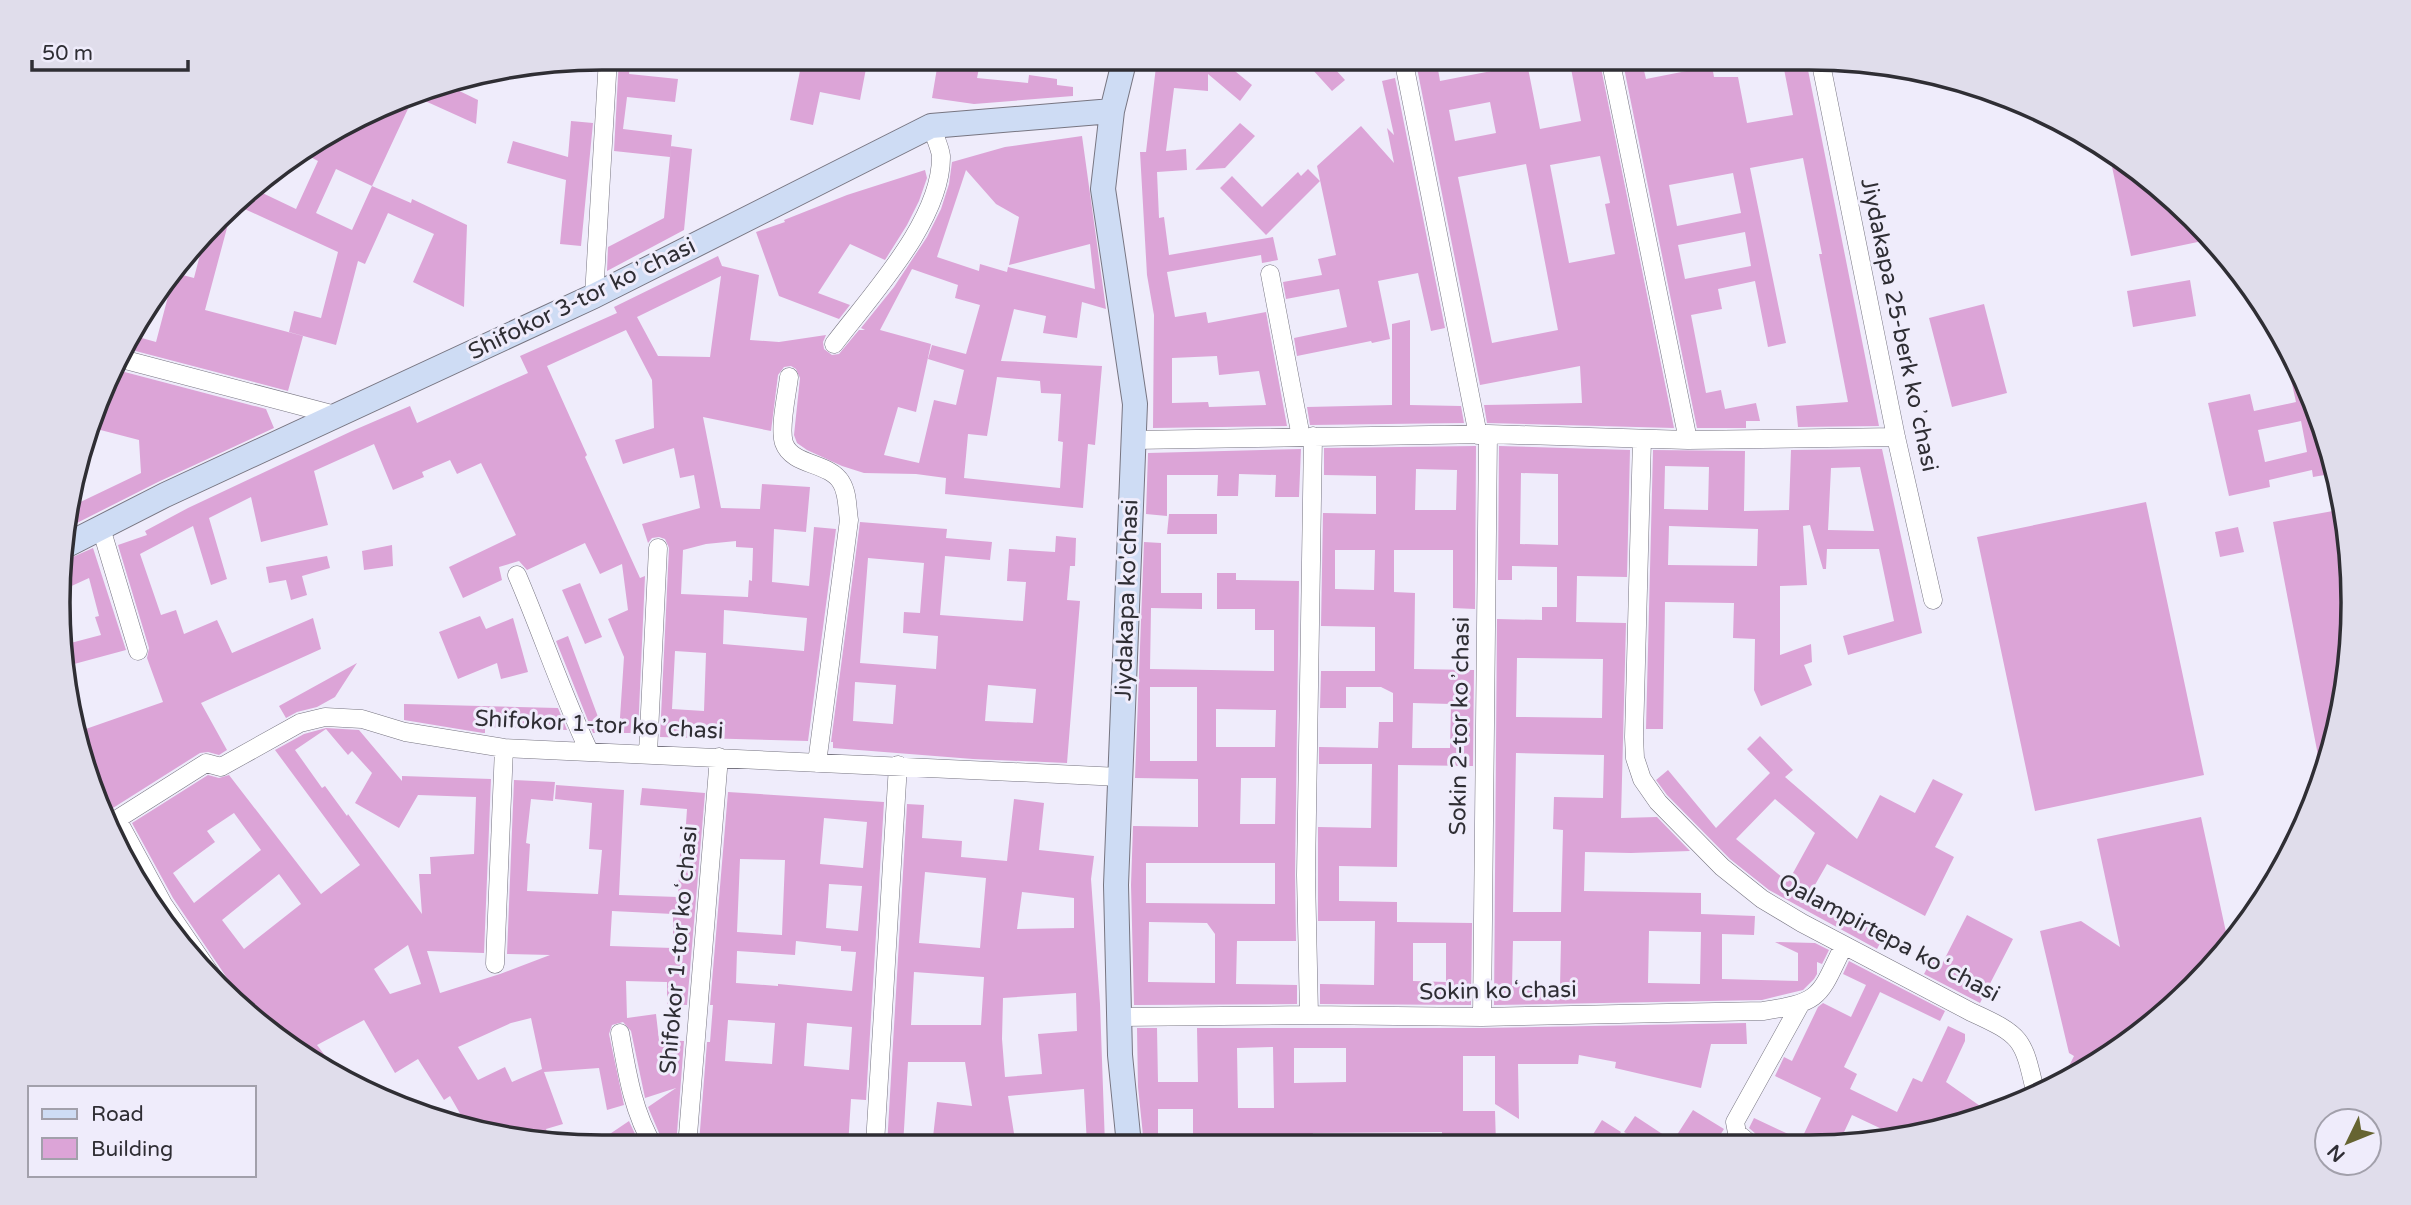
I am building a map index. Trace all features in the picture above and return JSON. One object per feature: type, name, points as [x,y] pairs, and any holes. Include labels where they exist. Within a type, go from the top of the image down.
[{"type":"street","points":[[594,296],[607,70]]},
{"type":"street","name":"Jiydakapa ko'chasi","points":[[1122,70],[1112,111],[1103,189],[1135,404],[1116,885],[1120,1055],[1128,1135]]},
{"type":"street","name":"Sokin 2-tor koʼchasi","points":[[1406,70],[1483,434],[1482,1017]]},
{"type":"street","points":[[1612,70],[1688,440]]},
{"type":"street","name":"Jiydakapa 25-berk koʼchasi","points":[[1822,70],[1896,437],[1933,600]]},
{"type":"street","name":"Shifokor 3-tor koʼchasi","points":[[74,541],[165,495],[594,296],[931,126],[1112,111]]},
{"type":"street","points":[[834,344],[923,222],[938,186],[941,154],[931,126]]},
{"type":"street","points":[[1270,274],[1307,436],[1306,875],[1309,1015]]},
{"type":"street","points":[[128,361],[339,416]]},
{"type":"street","points":[[789,377],[782,435],[784,445],[791,454],[830,472],[841,481],[849,520],[817,762]]},
{"type":"street","points":[[1134,440],[1483,434],[1688,440],[1896,437]]},
{"type":"street","name":"Qalampirtepa koʻchasi","points":[[1642,439],[1634,737],[1635,758],[1642,779],[1658,802],[1732,875],[1762,899],[1802,923],[1999,1024],[2017,1037],[2027,1055],[2034,1085]]},
{"type":"street","points":[[101,528],[138,650]]},
{"type":"street","points":[[648,753],[658,548]]},
{"type":"street","points":[[517,575],[589,751]]},
{"type":"street","name":"Shifokor 1-tor koʼchasi","points":[[117,820],[206,763],[221,766],[300,723],[326,718],[362,719],[405,732],[504,748],[1120,777]]},
{"type":"street","points":[[495,964],[504,748]]},
{"type":"street","name":"Shifokor 1-tor koʻchasi","points":[[688,1135],[719,757]]},
{"type":"street","points":[[876,1135],[898,765]]},
{"type":"street","points":[[137,862],[150,884]]},
{"type":"street","points":[[1739,1135],[1735,1122],[1800,1005],[1814,998],[1825,984],[1844,945]]},
{"type":"street","name":"Sokin koʻchasi","points":[[1119,1017],[1482,1017],[1763,1011],[1800,1005]]},
{"type":"street","points":[[620,1033],[629,1088],[648,1135]]},
{"type":"building","points":[[618,70],[630,70],[629,74],[678,79],[675,102],[627,97],[623,129],[672,135],[670,157],[614,151]]},
{"type":"building","points":[[800,70],[866,70],[860,100],[820,92],[813,125],[790,120]]},
{"type":"building","points":[[937,70],[979,70],[977,78],[1028,83],[1029,75],[1057,79],[1057,85],[1073,87],[1073,96],[974,104],[932,98]]},
{"type":"building","points":[[1156,70],[1234,70],[1252,85],[1240,101],[1208,74],[1208,91],[1174,88],[1166,151],[1186,149],[1187,170],[1157,172],[1159,218],[1164,217],[1169,255],[1273,237],[1278,260],[1262,263],[1261,255],[1167,272],[1175,317],[1206,312],[1208,323],[1266,312],[1287,426],[1153,428],[1154,315],[1147,275],[1140,152],[1146,152]],"holes":[[[1217,356],[1219,375],[1259,371],[1266,405],[1209,407],[1208,402],[1172,403],[1172,358]]]},
{"type":"building","points":[[1313,70],[1336,70],[1345,80],[1332,91]]},
{"type":"building","points":[[1417,70],[1438,70],[1440,81],[1497,70],[1528,70],[1540,129],[1581,121],[1571,70],[1601,70],[1674,428],[1487,423],[1484,405],[1582,403],[1580,366],[1480,385]],"holes":[[[1490,102],[1496,133],[1455,141],[1449,110]],[[1600,156],[1610,203],[1605,204],[1615,254],[1569,263],[1550,165]],[[1526,164],[1558,330],[1492,343],[1458,177]]]},
{"type":"building","points":[[1624,70],[1644,70],[1646,79],[1692,70],[1713,70],[1714,77],[1738,77],[1747,123],[1793,115],[1784,70],[1808,70],[1879,426],[1798,427],[1796,406],[1848,402],[1803,158],[1750,168],[1786,343],[1768,347],[1755,281],[1718,289],[1722,309],[1691,315],[1706,393],[1721,390],[1725,409],[1756,403],[1760,421],[1746,421],[1746,428],[1697,428]],"holes":[[[1733,173],[1741,213],[1677,226],[1669,185]],[[1745,232],[1751,266],[1685,279],[1678,245]]]},
{"type":"building","points":[[1395,78],[1445,328],[1431,331],[1418,273],[1378,281],[1390,339],[1297,356],[1294,338],[1347,327],[1339,289],[1286,299],[1283,282],[1322,275],[1318,259],[1336,255],[1317,166],[1361,126],[1394,163],[1387,128],[1394,135],[1382,81]]},
{"type":"building","points":[[458,90],[478,100],[476,124],[424,101]]},
{"type":"building","points":[[409,107],[372,186],[411,203],[412,199],[467,225],[464,307],[413,282],[434,234],[388,213],[365,264],[358,261],[336,345],[289,332],[294,311],[321,318],[338,252],[244,209],[262,193],[296,209],[318,161],[311,157],[336,141]],"holes":[[[336,169],[372,186],[352,230],[316,213]]]},
{"type":"building","points":[[571,121],[593,123],[581,246],[560,244],[566,180],[507,163],[513,141],[568,157]]},
{"type":"building","points":[[1240,123],[1255,136],[1225,168],[1195,170]]},
{"type":"building","points":[[1082,136],[1106,309],[1082,302],[1077,338],[1043,333],[1046,316],[1014,309],[1001,361],[1102,366],[1095,445],[1088,444],[1083,508],[945,494],[946,478],[916,474],[864,473],[807,450],[797,443],[794,435],[800,378],[796,369],[791,366],[784,367],[778,375],[771,431],[703,417],[721,508],[760,509],[762,484],[810,487],[806,532],[774,529],[772,582],[809,586],[814,527],[836,529],[808,741],[660,737],[669,548],[665,539],[659,537],[652,538],[648,543],[642,524],[700,508],[694,475],[680,478],[674,448],[623,464],[615,440],[654,428],[652,380],[626,330],[547,366],[640,578],[645,576],[638,733],[619,733],[624,657],[608,619],[628,610],[622,564],[600,574],[585,543],[527,570],[519,561],[499,567],[502,580],[463,598],[449,567],[516,535],[481,463],[457,474],[450,460],[422,472],[424,477],[393,490],[374,444],[314,471],[328,525],[261,542],[251,497],[209,518],[227,579],[211,585],[193,526],[140,554],[161,615],[176,610],[184,634],[217,620],[232,653],[313,618],[321,649],[201,703],[227,750],[219,755],[200,753],[112,809],[98,774],[85,729],[163,702],[147,658],[149,648],[118,545],[147,535],[145,531],[188,508],[410,406],[417,423],[528,373],[520,356],[617,313],[614,307],[718,256],[722,266],[759,275],[750,340],[779,342],[826,335],[824,349],[832,355],[839,354],[859,330],[865,330],[861,328],[894,287],[927,237],[941,209],[952,162],[1005,147]],"holes":[[[966,170],[996,204],[1019,217],[1009,265],[1090,244],[1095,289],[1008,267],[1007,272],[980,264],[979,271],[937,257]],[[912,269],[958,285],[955,298],[980,305],[966,354],[932,345],[928,359],[964,370],[956,405],[934,400],[919,463],[884,455],[898,407],[916,412],[931,344],[880,330]],[[721,276],[710,357],[658,356],[637,317]],[[997,377],[1040,381],[1041,393],[1061,394],[1058,441],[1063,442],[1060,488],[964,478],[968,434],[987,436]],[[736,541],[736,547],[753,548],[752,581],[749,580],[748,597],[681,594],[683,550]],[[724,610],[807,618],[804,651],[723,644]],[[675,651],[706,653],[704,711],[672,709]]]},
{"type":"building","points":[[671,146],[692,149],[684,230],[607,271],[608,247],[664,218]]},
{"type":"building","points":[[2112,165],[2160,202],[2200,242],[2131,256]]},
{"type":"building","points":[[1308,169],[1320,181],[1266,235],[1220,188],[1232,176],[1262,207],[1298,172],[1301,176]]},
{"type":"building","points":[[925,170],[927,178],[919,201],[885,260],[850,244],[818,293],[850,305],[839,319],[779,296],[756,232],[847,195]]},
{"type":"building","points":[[228,224],[205,310],[303,336],[288,391],[134,350],[140,338],[156,342],[169,295],[182,275],[194,278],[200,253]]},
{"type":"building","points":[[2190,280],[2196,316],[2133,327],[2127,291]]},
{"type":"building","points":[[1984,304],[2007,393],[1952,407],[1929,318]]},
{"type":"building","points":[[1410,320],[1410,405],[1461,406],[1464,423],[1310,425],[1307,407],[1392,405],[1392,324]]},
{"type":"building","points":[[123,372],[266,409],[274,428],[76,523],[79,502],[141,473],[139,440],[99,429]]},
{"type":"building","points":[[2291,377],[2313,431],[2325,475],[2313,477],[2312,470],[2269,480],[2270,487],[2229,496],[2208,403],[2250,394],[2254,411],[2296,402]],"holes":[[[2301,421],[2307,452],[2265,462],[2258,430]]]},
{"type":"building","points":[[1476,446],[1475,609],[1453,608],[1453,550],[1394,550],[1394,592],[1415,593],[1414,669],[1474,670],[1473,766],[1398,765],[1397,867],[1339,866],[1339,901],[1397,902],[1397,922],[1472,923],[1471,1005],[1320,1004],[1320,984],[1374,985],[1375,921],[1318,921],[1318,827],[1371,828],[1372,764],[1319,764],[1319,747],[1378,748],[1379,722],[1393,722],[1393,693],[1381,687],[1346,687],[1346,708],[1320,708],[1321,671],[1375,671],[1375,627],[1321,626],[1323,513],[1376,514],[1376,476],[1324,475],[1324,448]],"holes":[[[1416,469],[1457,470],[1456,510],[1415,510]],[[1335,550],[1375,550],[1374,590],[1335,589]],[[1413,703],[1451,704],[1450,748],[1412,748]],[[1413,943],[1446,943],[1446,982],[1413,981]]]},
{"type":"building","points":[[1499,446],[1630,450],[1627,577],[1577,576],[1576,622],[1626,623],[1621,818],[1657,817],[1690,851],[1585,852],[1584,891],[1701,893],[1701,914],[1755,916],[1754,935],[1722,934],[1722,979],[1798,981],[1798,953],[1775,942],[1815,943],[1829,950],[1822,964],[1817,962],[1817,974],[1803,990],[1762,1000],[1494,1005],[1497,619],[1542,620],[1542,607],[1557,607],[1557,567],[1512,566],[1512,580],[1498,580]],"holes":[[[1521,473],[1558,474],[1558,545],[1520,544]],[[1517,658],[1603,659],[1602,718],[1516,717]],[[1516,753],[1604,755],[1603,798],[1554,797],[1553,829],[1563,830],[1561,912],[1513,912]],[[1649,931],[1701,932],[1700,984],[1648,983]],[[1513,941],[1561,941],[1560,987],[1512,986]]]},
{"type":"building","points":[[1301,449],[1299,497],[1275,497],[1276,475],[1239,474],[1238,496],[1217,496],[1218,475],[1167,475],[1167,516],[1146,514],[1148,453]]},
{"type":"building","points":[[1882,449],[1922,633],[1848,655],[1843,636],[1894,621],[1879,549],[1827,549],[1826,569],[1823,569],[1810,525],[1803,526],[1807,585],[1780,586],[1780,655],[1811,644],[1812,662],[1804,665],[1812,685],[1761,706],[1754,690],[1755,639],[1733,638],[1734,603],[1665,602],[1663,729],[1646,729],[1653,450],[1745,451],[1744,511],[1789,510],[1791,450]],"holes":[[[1665,466],[1709,467],[1708,510],[1664,509]],[[1860,467],[1874,531],[1828,530],[1831,468]],[[1669,526],[1758,529],[1757,566],[1668,565]]]},
{"type":"building","points":[[2146,502],[2204,775],[2035,811],[1977,537]]},
{"type":"building","points":[[2333,511],[2340,568],[2340,637],[2331,706],[2318,756],[2273,522]]},
{"type":"building","points":[[1169,514],[1217,514],[1217,534],[1167,534]]},
{"type":"building","points":[[860,522],[947,529],[946,538],[992,542],[990,560],[945,556],[940,615],[1023,621],[1026,582],[1007,581],[1009,549],[1055,552],[1056,536],[1076,538],[1075,566],[1070,566],[1067,600],[1080,601],[1067,763],[833,748],[831,742]],"holes":[[[868,558],[924,563],[920,613],[904,612],[903,633],[938,636],[936,669],[860,663]],[[855,682],[896,685],[893,724],[853,721]],[[988,685],[1036,689],[1033,723],[985,721]]]},
{"type":"building","points":[[2238,527],[2244,552],[2220,557],[2215,532]]},
{"type":"building","points":[[1144,542],[1161,543],[1161,593],[1202,593],[1202,609],[1151,608],[1150,669],[1274,671],[1274,630],[1255,630],[1255,609],[1217,609],[1217,573],[1236,573],[1236,580],[1299,581],[1296,941],[1237,941],[1236,984],[1297,985],[1297,1004],[1134,1005],[1131,885],[1133,826],[1198,827],[1198,779],[1135,778]],"holes":[[[1150,687],[1197,687],[1197,761],[1150,761]],[[1216,709],[1276,710],[1275,747],[1216,747]],[[1241,778],[1276,778],[1275,824],[1240,824]],[[1146,863],[1275,863],[1275,904],[1146,903]],[[1149,922],[1207,923],[1215,934],[1215,983],[1148,982]]]},
{"type":"building","points":[[392,545],[393,566],[364,570],[362,551]]},
{"type":"building","points":[[93,548],[126,650],[74,664],[72,643],[101,635],[95,617],[99,616],[89,578],[70,586],[72,557]]},
{"type":"building","points":[[327,556],[330,568],[302,576],[307,595],[291,600],[286,580],[269,583],[266,567]]},
{"type":"building","points":[[580,583],[602,637],[585,644],[562,590]]},
{"type":"building","points":[[480,616],[486,629],[513,618],[528,672],[501,679],[497,663],[458,679],[439,632]]},
{"type":"building","points":[[568,636],[604,733],[593,733],[556,641]]},
{"type":"building","points":[[357,663],[335,697],[317,707],[286,718],[279,706]]},
{"type":"building","points":[[404,704],[558,708],[567,730],[485,727],[483,733],[404,720]]},
{"type":"building","points":[[326,728],[359,730],[402,781],[402,776],[491,779],[484,953],[427,951],[440,993],[550,955],[507,954],[514,780],[555,782],[553,801],[531,799],[526,843],[530,844],[527,891],[598,894],[602,850],[589,849],[592,803],[555,799],[556,785],[624,790],[619,895],[678,897],[680,853],[684,853],[687,809],[640,805],[642,788],[705,793],[687,1005],[667,1004],[667,982],[626,981],[627,1018],[656,1014],[659,1040],[684,1041],[677,1135],[660,1135],[648,1107],[676,1088],[645,1098],[631,1031],[623,1022],[612,1025],[609,1034],[624,1105],[607,1110],[599,1068],[544,1072],[563,1124],[546,1129],[547,1132],[499,1125],[461,1116],[450,1096],[444,1100],[418,1059],[395,1073],[364,1020],[317,1045],[327,1058],[251,1003],[231,984],[173,898],[132,823],[208,775],[219,778],[229,775],[321,894],[360,865],[275,750],[304,734]],"holes":[[[326,729],[348,755],[352,751],[372,773],[355,803],[399,828],[418,795],[476,797],[474,854],[430,857],[431,874],[419,874],[422,914],[348,814],[347,816],[325,786],[322,788],[295,750]],[[234,813],[261,850],[194,903],[173,873],[215,842],[207,831]],[[279,874],[301,904],[244,949],[222,920]],[[612,911],[673,914],[673,948],[610,946]],[[408,945],[421,984],[390,994],[374,969]],[[531,1018],[542,1069],[512,1082],[505,1067],[478,1080],[458,1047],[511,1023]]]},
{"type":"building","points":[[1760,736],[1793,770],[1785,777],[1857,839],[1880,795],[1915,813],[1933,779],[1963,794],[1935,847],[1954,857],[1925,916],[1827,864],[1808,897],[1884,936],[1877,949],[1769,890],[1730,859],[1667,795],[1656,780],[1668,770],[1716,828],[1770,773],[1747,749]],"holes":[[[1775,799],[1815,833],[1788,882],[1736,839]]]},
{"type":"building","points":[[728,792],[884,802],[866,1100],[851,1099],[849,1135],[700,1135],[707,1042],[710,1042],[713,1005],[710,1005]],"holes":[[[824,818],[867,822],[863,868],[820,864]],[[740,859],[785,860],[782,935],[737,932]],[[829,884],[862,886],[858,931],[826,928]],[[796,941],[841,946],[841,951],[856,952],[852,991],[736,983],[737,951],[795,955]],[[728,1020],[775,1023],[772,1064],[725,1061]],[[807,1023],[852,1027],[849,1070],[804,1066]]]},
{"type":"building","points":[[1014,799],[1044,803],[1039,850],[1094,856],[1091,879],[1100,1004],[1105,1135],[1086,1135],[1084,1089],[1008,1096],[1014,1135],[933,1135],[937,1102],[972,1106],[965,1062],[908,1062],[904,1135],[888,1135],[907,804],[924,805],[922,838],[962,841],[961,857],[1007,861]],"holes":[[[925,872],[986,878],[980,948],[919,943]],[[1022,892],[1074,898],[1074,928],[1017,929]],[[914,972],[984,977],[981,1025],[911,1025]],[[1076,993],[1077,1031],[1038,1034],[1042,1074],[1005,1077],[1003,998]]]},
{"type":"building","points":[[2201,817],[2226,933],[2160,1003],[2133,1025],[2068,1067],[2074,1056],[2069,1053],[2040,931],[2081,921],[2120,947],[2097,839]]},
{"type":"building","points":[[1967,915],[2013,939],[1980,1003],[1924,974],[1932,959],[1942,964]]},
{"type":"building","points":[[1849,961],[1945,1011],[1940,1021],[1880,992],[1844,1067],[1857,1074],[1850,1089],[1897,1112],[1913,1078],[1922,1082],[1948,1026],[1965,1034],[1965,1041],[1946,1082],[1981,1107],[1912,1125],[1883,1129],[1852,1115],[1843,1134],[1803,1135],[1821,1098],[1775,1076],[1784,1057],[1792,1061],[1818,1007],[1823,1003],[1851,1017],[1866,985],[1843,974]]},
{"type":"building","points":[[1746,1023],[1747,1044],[1711,1044],[1701,1088],[1615,1068],[1616,1062],[1579,1055],[1578,1064],[1518,1064],[1519,1119],[1495,1104],[1495,1056],[1463,1056],[1463,1111],[1495,1111],[1496,1135],[1442,1135],[1442,1132],[1193,1134],[1193,1109],[1158,1109],[1158,1135],[1143,1135],[1138,1087],[1137,1028],[1157,1028],[1158,1082],[1198,1082],[1197,1028],[1482,1028]],"holes":[[[1273,1047],[1274,1108],[1238,1108],[1237,1048]],[[1294,1048],[1346,1048],[1346,1082],[1294,1083]]]},
{"type":"building","points":[[1693,1110],[1724,1129],[1720,1135],[1677,1135]]},
{"type":"building","points":[[1635,1116],[1664,1135],[1629,1135],[1624,1132]]},
{"type":"building","points":[[1754,1118],[1790,1135],[1757,1135],[1749,1128]]},
{"type":"building","points":[[1602,1120],[1621,1132],[1619,1135],[1593,1135]]},
{"type":"building","points":[[629,1121],[635,1135],[608,1135]]}]
